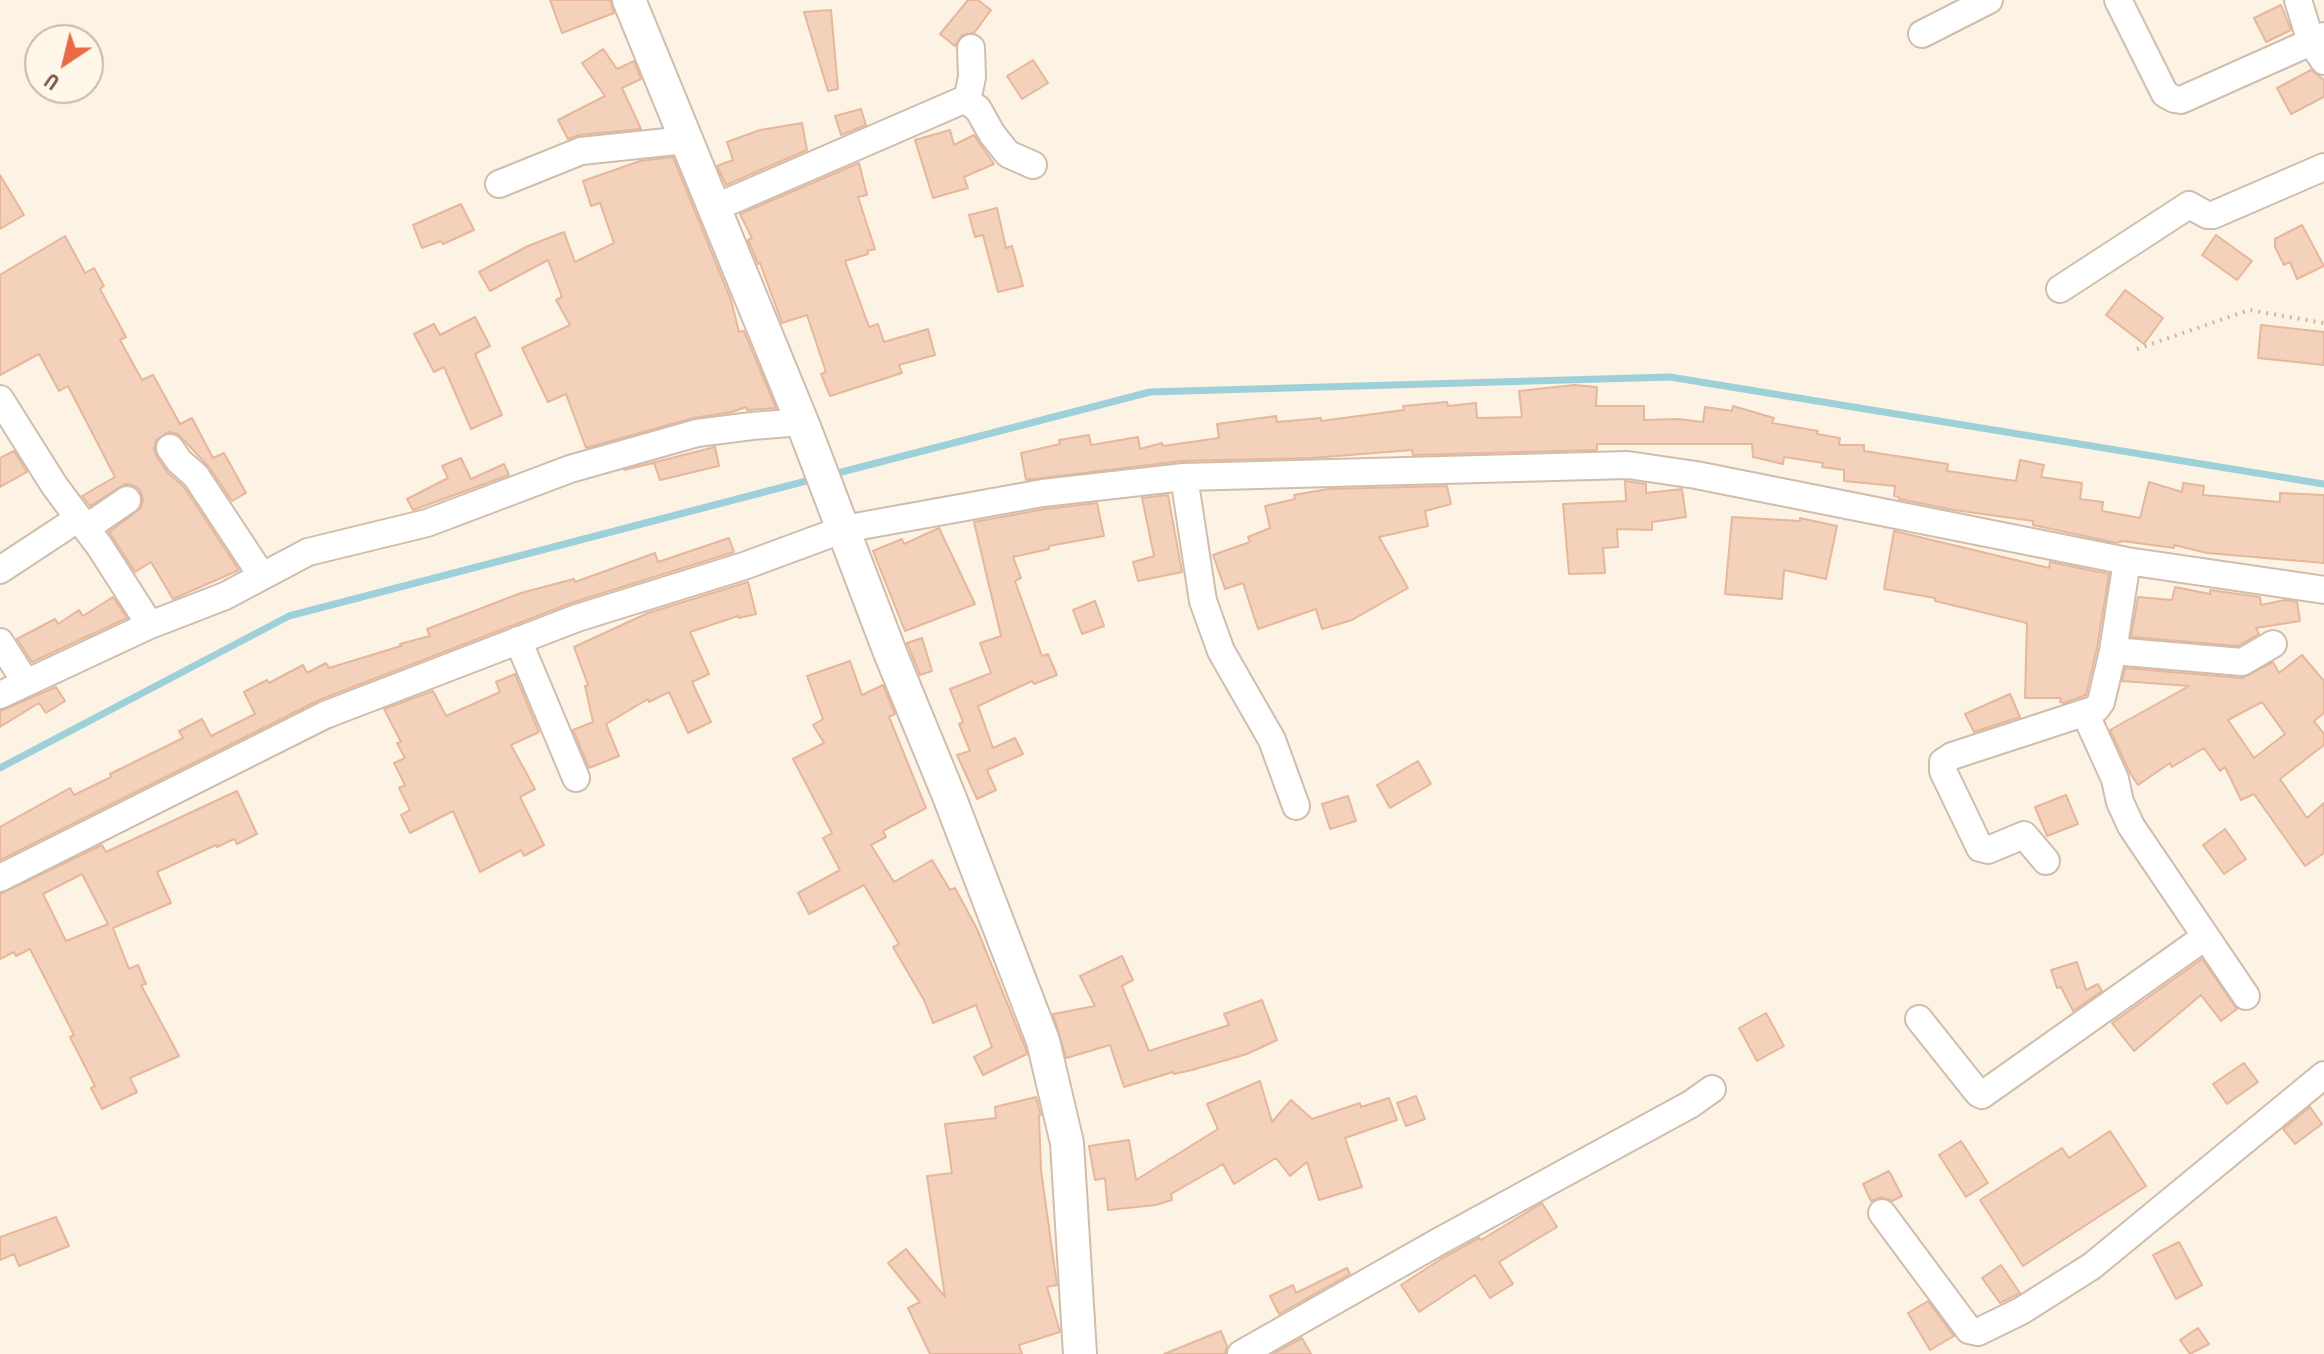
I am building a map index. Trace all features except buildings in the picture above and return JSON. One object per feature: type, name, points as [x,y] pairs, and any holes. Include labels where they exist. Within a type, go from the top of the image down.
[{"type":"street","points":[[629,0],[840,517],[1043,1041],[1067,1143],[1080,1354]]},
{"type":"street","points":[[1922,34],[1989,0]]},
{"type":"street","points":[[2118,0],[2165,94],[2181,100],[2320,46],[2298,0]]},
{"type":"street","points":[[967,101],[972,77],[971,48]]},
{"type":"street","points":[[714,208],[961,101],[967,101],[978,109],[1001,148],[1014,159],[1033,165]]},
{"type":"street","points":[[499,184],[581,151],[686,140]]},
{"type":"street","points":[[2060,289],[2189,205],[2213,215],[2324,167]]},
{"type":"street","points":[[0,399],[150,625]]},
{"type":"street","points":[[0,695],[150,625],[225,596],[308,552],[427,523],[570,469],[697,433],[803,424]]},
{"type":"street","points":[[170,448],[211,496],[265,575]]},
{"type":"street","points":[[0,878],[325,715],[577,618],[744,566],[840,517],[1184,477],[1628,465],[1696,475],[2127,561],[2324,590]]},
{"type":"street","points":[[1184,477],[1203,601],[1221,651],[1272,740],[1296,806]]},
{"type":"street","points":[[0,570],[127,500]]},
{"type":"street","points":[[2046,861],[2024,835],[1988,850],[1980,848],[1943,771],[1943,762],[2100,706],[2113,651],[2127,561]]},
{"type":"street","points":[[518,640],[576,778]]},
{"type":"street","points":[[0,642],[26,683]]},
{"type":"street","points":[[2113,651],[2242,662],[2273,644]]},
{"type":"street","points":[[2085,713],[2115,779],[2125,816],[2246,996]]},
{"type":"street","points":[[1919,1019],[1982,1095],[2205,937]]},
{"type":"street","points":[[1882,1213],[1969,1330],[1978,1332],[2021,1311],[2092,1266],[2324,1075]]},
{"type":"street","points":[[1241,1354],[1691,1104],[1712,1089]]},
{"type":"path","points":[[2137,349],[2249,310],[2324,323]]},
{"type":"waterway","points":[[830,475],[1150,392],[1670,377],[2324,484]]},
{"type":"waterway","points":[[0,768],[289,616],[814,479]]}]
